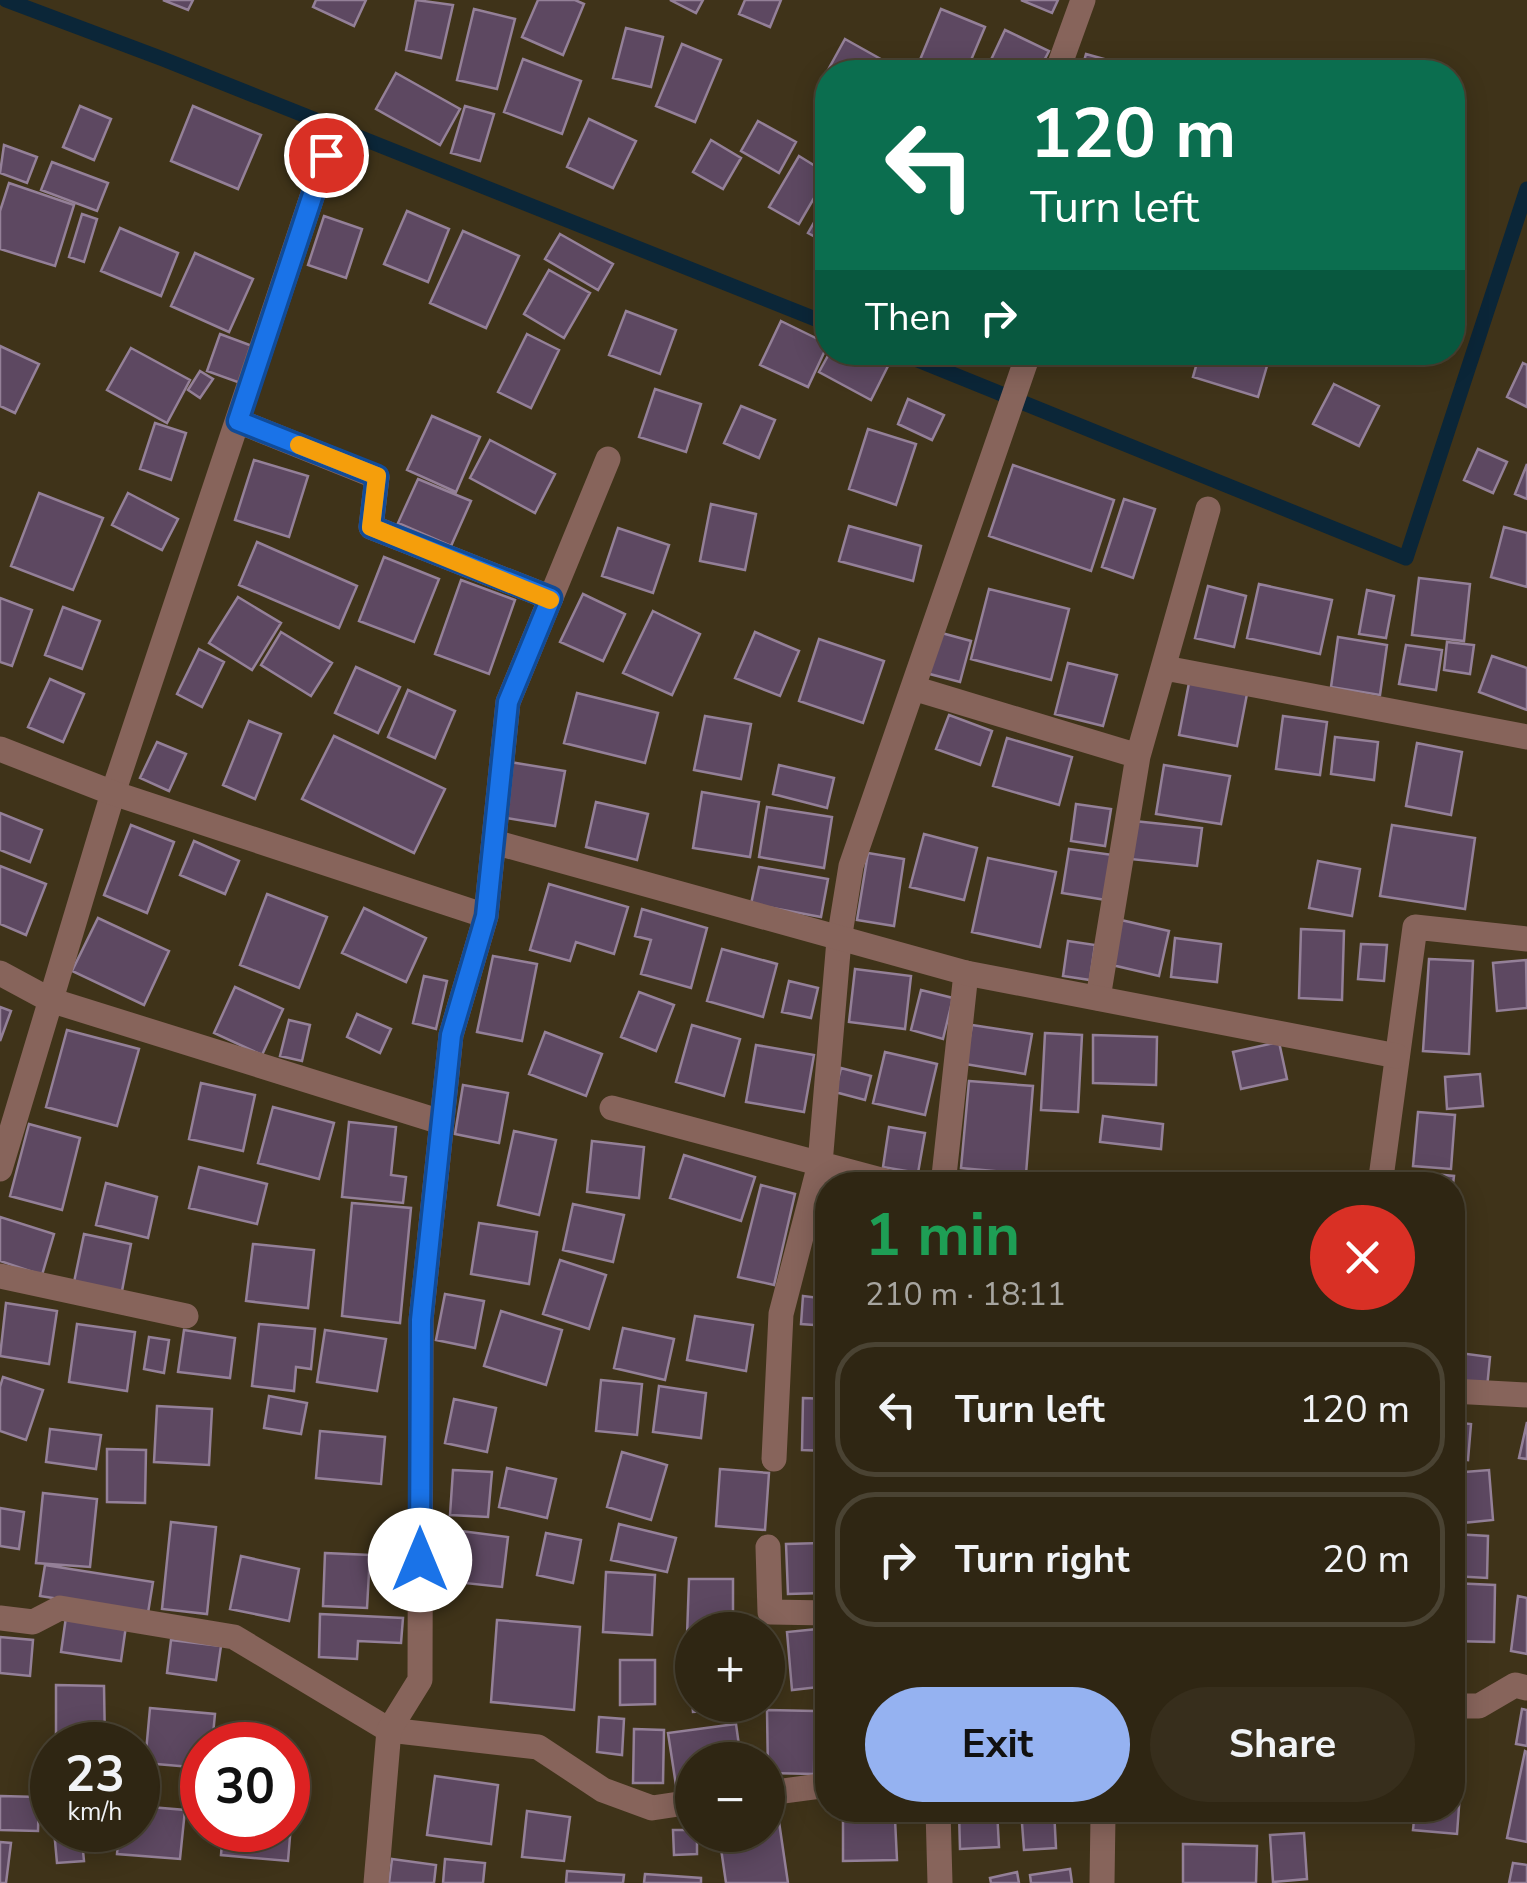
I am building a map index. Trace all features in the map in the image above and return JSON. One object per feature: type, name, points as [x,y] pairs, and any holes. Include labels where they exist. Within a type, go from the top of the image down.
[{"type":"street","points":[[1061,60],[1083,0]]},
{"type":"street","points":[[0,1168],[112,793],[326,155]]},
{"type":"street","points":[[818,1172],[839,940],[851,866],[1025,365]]},
{"type":"street","points":[[238,421],[377,476],[371,527],[551,598]]},
{"type":"street","points":[[376,1883],[389,1730],[420,1680],[421,1320],[451,1035],[486,916],[508,702],[608,459]]},
{"type":"street","points":[[1098,998],[1138,756],[1208,509]]},
{"type":"street","points":[[1164,668],[1527,737]]},
{"type":"street","points":[[913,688],[1138,756]]},
{"type":"street","points":[[0,749],[112,793],[486,916]]},
{"type":"street","points":[[494,842],[966,973],[1397,1056]]},
{"type":"street","points":[[1382,1172],[1415,926],[1527,939]]},
{"type":"street","points":[[0,973],[50,1000],[441,1122]]},
{"type":"street","points":[[945,1172],[966,973]]},
{"type":"street","points":[[612,1108],[850,1172]]},
{"type":"street","points":[[774,1459],[782,1314],[815,1184]]},
{"type":"street","points":[[0,1276],[186,1316]]},
{"type":"street","points":[[1465,1392],[1527,1395]]},
{"type":"street","points":[[768,1547],[770,1612],[815,1613]]},
{"type":"street","points":[[0,1618],[33,1622],[60,1608],[234,1637],[389,1730],[538,1747],[604,1790],[652,1808],[675,1805]]},
{"type":"street","points":[[1465,1706],[1479,1706],[1515,1685],[1527,1688]]},
{"type":"street","points":[[785,1791],[815,1787]]},
{"type":"street","points":[[938,1822],[940,1883]]},
{"type":"street","points":[[1102,1883],[1103,1822]]},
{"type":"building","points":[[163,0],[193,0],[188,10]]},
{"type":"building","points":[[316,0],[366,0],[354,26],[313,7]]},
{"type":"building","points":[[416,0],[453,5],[441,58],[406,50]]},
{"type":"building","points":[[538,0],[575,0],[584,4],[563,55],[522,37]]},
{"type":"building","points":[[670,0],[703,0],[696,13]]},
{"type":"building","points":[[745,0],[781,0],[770,27],[739,14]]},
{"type":"building","points":[[1021,0],[1058,0],[1052,13]]},
{"type":"building","points":[[474,9],[515,19],[497,89],[457,80]]},
{"type":"building","points":[[941,9],[985,27],[971,60],[920,60]]},
{"type":"building","points":[[626,28],[663,37],[651,87],[613,78]]},
{"type":"building","points":[[1005,30],[1049,51],[1044,60],[991,60]]},
{"type":"building","points":[[845,39],[882,60],[833,60]]},
{"type":"building","points":[[682,44],[721,60],[695,122],[656,106]]},
{"type":"building","points":[[1086,54],[1107,60],[1084,60]]},
{"type":"building","points":[[523,59],[581,81],[562,134],[504,112]]},
{"type":"building","points":[[396,73],[460,109],[440,145],[376,109]]},
{"type":"building","points":[[80,106],[111,119],[94,160],[63,147]]},
{"type":"building","points":[[193,106],[261,135],[238,189],[171,161]]},
{"type":"building","points":[[465,106],[494,114],[480,161],[451,153]]},
{"type":"building","points":[[589,119],[636,141],[613,188],[567,167]]},
{"type":"building","points":[[758,121],[796,142],[779,173],[741,151]]},
{"type":"building","points":[[711,140],[741,158],[723,189],[693,172]]},
{"type":"building","points":[[4,145],[37,157],[27,183],[0,173]]},
{"type":"building","points":[[799,156],[815,166],[815,196],[799,224],[769,207]]},
{"type":"building","points":[[52,162],[108,183],[97,211],[41,190]]},
{"type":"building","points":[[9,183],[74,205],[55,266],[0,249],[0,211]]},
{"type":"building","points":[[407,211],[449,229],[428,282],[384,264]]},
{"type":"building","points":[[82,214],[97,219],[84,262],[69,257]]},
{"type":"building","points":[[324,216],[362,229],[346,278],[308,265]]},
{"type":"building","points":[[120,228],[178,253],[161,296],[101,271]]},
{"type":"building","points":[[463,231],[519,256],[486,328],[430,303]]},
{"type":"building","points":[[560,234],[613,264],[598,290],[545,259]]},
{"type":"building","points":[[195,253],[253,279],[229,332],[171,306]]},
{"type":"building","points":[[549,270],[590,293],[564,338],[524,314]]},
{"type":"building","points":[[626,311],[676,330],[660,374],[609,355]]},
{"type":"building","points":[[781,321],[815,338],[815,365],[818,365],[808,387],[760,365]]},
{"type":"building","points":[[220,334],[255,347],[243,384],[207,371]]},
{"type":"building","points":[[527,334],[559,350],[531,408],[498,392]]},
{"type":"building","points":[[0,346],[39,364],[15,413],[0,406]]},
{"type":"building","points":[[131,348],[190,380],[167,423],[107,390]]},
{"type":"building","points":[[1523,363],[1527,365],[1527,407],[1507,397]]},
{"type":"building","points":[[823,365],[888,365],[871,400],[819,372]]},
{"type":"building","points":[[1196,365],[1267,365],[1258,397],[1193,377]]},
{"type":"building","points":[[200,371],[213,379],[200,398],[188,390]]},
{"type":"building","points":[[1334,384],[1379,406],[1359,446],[1313,424]]},
{"type":"building","points":[[655,389],[701,404],[686,452],[639,437]]},
{"type":"building","points":[[908,399],[944,415],[932,440],[898,424]]},
{"type":"building","points":[[741,406],[775,420],[759,458],[724,443]]},
{"type":"building","points":[[432,416],[480,437],[456,492],[407,470]]},
{"type":"building","points":[[155,423],[186,433],[171,480],[140,469]]},
{"type":"building","points":[[868,429],[916,444],[896,505],[849,489]]},
{"type":"building","points":[[490,440],[555,474],[535,513],[470,478]]},
{"type":"building","points":[[1478,449],[1507,462],[1493,493],[1464,480]]},
{"type":"building","points":[[254,460],[308,476],[289,537],[235,520]]},
{"type":"building","points":[[1527,464],[1527,499],[1515,494]]},
{"type":"building","points":[[1013,465],[1114,500],[1091,571],[989,536]]},
{"type":"building","points":[[418,479],[471,501],[451,546],[398,523]]},
{"type":"building","points":[[39,493],[103,518],[73,590],[11,566]]},
{"type":"building","points":[[128,493],[178,519],[162,550],[112,525]]},
{"type":"building","points":[[1124,499],[1155,509],[1133,578],[1102,567]]},
{"type":"building","points":[[711,504],[756,514],[745,570],[700,561]]},
{"type":"building","points":[[849,526],[921,546],[913,581],[839,561]]},
{"type":"building","points":[[1504,527],[1527,533],[1527,587],[1491,577]]},
{"type":"building","points":[[618,528],[669,545],[653,593],[602,576]]},
{"type":"building","points":[[257,542],[357,586],[339,628],[239,585]]},
{"type":"building","points":[[384,557],[439,579],[414,642],[359,621]]},
{"type":"building","points":[[1419,578],[1470,584],[1464,641],[1412,635]]},
{"type":"building","points":[[461,580],[515,600],[489,674],[435,654]]},
{"type":"building","points":[[1259,584],[1332,600],[1320,654],[1247,638]]},
{"type":"building","points":[[1208,586],[1246,596],[1234,647],[1195,638]]},
{"type":"building","points":[[989,589],[1069,609],[1051,680],[971,659]]},
{"type":"building","points":[[1367,590],[1394,596],[1386,638],[1359,634]]},
{"type":"building","points":[[583,594],[625,614],[603,661],[560,642]]},
{"type":"building","points":[[238,597],[281,623],[252,670],[209,643]]},
{"type":"building","points":[[0,598],[32,610],[12,666],[0,662]]},
{"type":"building","points":[[63,607],[100,621],[82,669],[45,655]]},
{"type":"building","points":[[653,611],[700,634],[672,695],[623,673]]},
{"type":"building","points":[[281,632],[332,663],[311,696],[261,665]]},
{"type":"building","points":[[755,632],[799,651],[780,696],[735,678]]},
{"type":"building","points":[[938,632],[971,641],[960,682],[926,673]]},
{"type":"building","points":[[1338,637],[1387,645],[1380,695],[1331,687]]},
{"type":"building","points":[[819,639],[884,661],[863,723],[799,701]]},
{"type":"building","points":[[1447,642],[1474,645],[1470,674],[1444,670]]},
{"type":"building","points":[[1406,645],[1442,650],[1436,690],[1399,684]]},
{"type":"building","points":[[199,649],[224,662],[202,707],[177,694]]},
{"type":"building","points":[[1492,656],[1527,668],[1527,710],[1479,692]]},
{"type":"building","points":[[1068,663],[1117,675],[1103,726],[1055,714]]},
{"type":"building","points":[[356,667],[400,687],[378,733],[335,713]]},
{"type":"building","points":[[50,679],[84,694],[63,742],[28,727]]},
{"type":"building","points":[[1189,683],[1247,694],[1237,746],[1179,735]]},
{"type":"building","points":[[408,690],[455,711],[435,758],[388,737]]},
{"type":"building","points":[[577,693],[658,713],[645,763],[564,743]]},
{"type":"building","points":[[949,715],[992,731],[980,765],[936,749]]},
{"type":"building","points":[[705,716],[751,724],[741,779],[694,770]]},
{"type":"building","points":[[1283,716],[1327,722],[1320,775],[1276,769]]},
{"type":"building","points":[[249,721],[281,734],[255,799],[223,785]]},
{"type":"building","points":[[334,736],[445,789],[414,853],[302,799]]},
{"type":"building","points":[[1335,737],[1378,742],[1374,780],[1331,774]]},
{"type":"building","points":[[1007,738],[1072,757],[1059,805],[993,786]]},
{"type":"building","points":[[157,742],[186,754],[169,791],[140,778]]},
{"type":"building","points":[[1417,743],[1462,752],[1451,815],[1406,806]]},
{"type":"building","points":[[510,762],[565,771],[555,826],[501,817]]},
{"type":"building","points":[[779,765],[834,778],[827,808],[773,794]]},
{"type":"building","points":[[1164,765],[1230,776],[1221,824],[1156,814]]},
{"type":"building","points":[[702,792],[759,802],[750,857],[693,848]]},
{"type":"building","points":[[596,802],[648,814],[637,860],[586,847]]},
{"type":"building","points":[[1076,804],[1111,809],[1105,846],[1071,841]]},
{"type":"building","points":[[767,807],[832,817],[824,868],[759,857]]},
{"type":"building","points":[[0,813],[42,830],[30,862],[0,850]]},
{"type":"building","points":[[1134,821],[1202,828],[1197,866],[1130,859]]},
{"type":"building","points":[[131,825],[174,842],[147,913],[104,895]]},
{"type":"building","points":[[1392,825],[1475,838],[1465,909],[1380,896]]},
{"type":"building","points":[[924,834],[977,848],[964,900],[910,887]]},
{"type":"building","points":[[194,841],[239,861],[225,894],[180,875]]},
{"type":"building","points":[[1069,849],[1113,855],[1106,900],[1062,893]]},
{"type":"building","points":[[868,853],[904,859],[894,926],[857,920]]},
{"type":"building","points":[[988,858],[1056,872],[1040,947],[972,932]]},
{"type":"building","points":[[1318,861],[1360,869],[1352,916],[1309,908]]},
{"type":"building","points":[[0,866],[46,884],[26,935],[0,924]]},
{"type":"building","points":[[759,867],[828,879],[821,917],[751,904]]},
{"type":"building","points":[[549,884],[628,907],[614,954],[576,942],[570,961],[530,950]]},
{"type":"building","points":[[267,894],[327,917],[299,988],[240,965]]},
{"type":"building","points":[[364,908],[426,938],[406,982],[342,953]]},
{"type":"building","points":[[642,909],[707,928],[691,988],[641,974],[651,940],[635,936]]},
{"type":"building","points":[[98,918],[169,951],[144,1005],[72,971]]},
{"type":"building","points":[[1121,920],[1169,931],[1159,976],[1112,965]]},
{"type":"building","points":[[1301,929],[1344,931],[1342,1000],[1299,998]]},
{"type":"building","points":[[1175,938],[1221,944],[1217,982],[1171,977]]},
{"type":"building","points":[[1068,941],[1095,945],[1090,980],[1063,976]]},
{"type":"building","points":[[1361,944],[1387,945],[1384,981],[1358,979]]},
{"type":"building","points":[[722,949],[777,964],[763,1017],[707,1001]]},
{"type":"building","points":[[493,956],[537,964],[522,1041],[477,1032]]},
{"type":"building","points":[[1429,959],[1473,961],[1469,1054],[1423,1051]]},
{"type":"building","points":[[1526,960],[1527,1008],[1497,1011],[1493,963]]},
{"type":"building","points":[[855,969],[911,976],[905,1029],[849,1022]]},
{"type":"building","points":[[424,976],[447,981],[436,1029],[413,1023]]},
{"type":"building","points":[[789,981],[818,988],[811,1018],[782,1012]]},
{"type":"building","points":[[235,987],[283,1009],[262,1055],[214,1033]]},
{"type":"building","points":[[921,990],[953,998],[943,1039],[911,1030]]},
{"type":"building","points":[[639,992],[674,1005],[656,1051],[621,1037]]},
{"type":"building","points":[[0,1007],[11,1011],[0,1041]]},
{"type":"building","points":[[357,1014],[391,1029],[380,1053],[347,1037]]},
{"type":"building","points":[[289,1020],[310,1025],[302,1061],[280,1056]]},
{"type":"building","points":[[692,1025],[740,1039],[724,1096],[676,1082]]},
{"type":"building","points":[[972,1025],[1032,1034],[1025,1074],[965,1064]]},
{"type":"building","points":[[67,1030],[139,1049],[117,1126],[46,1107]]},
{"type":"building","points":[[545,1032],[602,1054],[586,1096],[529,1074]]},
{"type":"building","points":[[1045,1033],[1082,1035],[1078,1112],[1041,1110]]},
{"type":"building","points":[[1093,1035],[1157,1037],[1156,1085],[1093,1083]]},
{"type":"building","points":[[1279,1042],[1287,1079],[1241,1089],[1233,1052]]},
{"type":"building","points":[[756,1045],[814,1055],[804,1112],[746,1102]]},
{"type":"building","points":[[885,1052],[937,1064],[925,1115],[873,1103]]},
{"type":"building","points":[[841,1068],[871,1076],[865,1100],[835,1092]]},
{"type":"building","points":[[1480,1074],[1483,1106],[1447,1109],[1445,1077]]},
{"type":"building","points":[[969,1081],[1033,1086],[1026,1172],[961,1168]]},
{"type":"building","points":[[201,1083],[255,1095],[243,1151],[189,1139]]},
{"type":"building","points":[[463,1085],[508,1093],[499,1143],[455,1134]]},
{"type":"building","points":[[273,1107],[334,1123],[319,1179],[258,1163]]},
{"type":"building","points":[[1418,1112],[1455,1115],[1451,1169],[1413,1166]]},
{"type":"building","points":[[1103,1116],[1163,1124],[1161,1149],[1100,1142]]},
{"type":"building","points":[[349,1122],[396,1127],[391,1175],[406,1177],[403,1203],[342,1197]]},
{"type":"building","points":[[29,1124],[80,1138],[62,1210],[10,1196]]},
{"type":"building","points":[[889,1127],[925,1133],[918,1172],[883,1167]]},
{"type":"building","points":[[514,1131],[556,1140],[539,1215],[498,1205]]},
{"type":"building","points":[[592,1141],[644,1147],[639,1198],[587,1192]]},
{"type":"building","points":[[684,1155],[755,1177],[741,1221],[670,1198]]},
{"type":"building","points":[[199,1167],[267,1184],[257,1224],[189,1208]]},
{"type":"building","points":[[106,1183],[157,1197],[148,1238],[96,1225]]},
{"type":"building","points":[[761,1185],[795,1194],[774,1285],[738,1277]]},
{"type":"building","points":[[352,1203],[411,1208],[400,1323],[342,1316]]},
{"type":"building","points":[[573,1204],[624,1215],[613,1262],[563,1250]]},
{"type":"building","points":[[0,1217],[54,1234],[42,1275],[0,1261]]},
{"type":"building","points":[[479,1223],[537,1232],[529,1284],[471,1274]]},
{"type":"building","points":[[84,1234],[131,1244],[121,1296],[73,1287]]},
{"type":"building","points":[[253,1244],[314,1250],[308,1308],[246,1301]]},
{"type":"building","points":[[560,1260],[606,1275],[589,1329],[543,1314]]},
{"type":"building","points":[[445,1294],[484,1301],[475,1348],[436,1340]]},
{"type":"building","points":[[803,1296],[815,1297],[815,1325],[801,1324]]},
{"type":"building","points":[[6,1303],[57,1311],[49,1364],[0,1356]]},
{"type":"building","points":[[501,1311],[562,1330],[546,1385],[484,1366]]},
{"type":"building","points":[[695,1316],[753,1325],[746,1371],[687,1360]]},
{"type":"building","points":[[77,1324],[135,1332],[127,1391],[69,1382]]},
{"type":"building","points":[[259,1324],[315,1329],[311,1369],[296,1367],[294,1391],[252,1386]]},
{"type":"building","points":[[623,1328],[674,1339],[665,1380],[614,1368]]},
{"type":"building","points":[[184,1330],[235,1338],[230,1378],[178,1372]]},
{"type":"building","points":[[325,1330],[386,1339],[377,1391],[317,1382]]},
{"type":"building","points":[[149,1337],[169,1340],[164,1373],[144,1369]]},
{"type":"building","points":[[1465,1354],[1490,1357],[1487,1388],[1465,1385]]},
{"type":"building","points":[[3,1377],[43,1390],[26,1440],[0,1431]]},
{"type":"building","points":[[601,1380],[642,1384],[637,1435],[596,1431]]},
{"type":"building","points":[[659,1386],[706,1393],[701,1438],[653,1432]]},
{"type":"building","points":[[269,1396],[307,1403],[301,1434],[264,1428]]},
{"type":"building","points":[[803,1398],[815,1398],[815,1450],[802,1450]]},
{"type":"building","points":[[454,1399],[496,1408],[487,1452],[445,1443]]},
{"type":"building","points":[[157,1406],[212,1409],[209,1465],[154,1462]]},
{"type":"building","points":[[1527,1422],[1527,1459],[1519,1458]]},
{"type":"building","points":[[1465,1423],[1471,1424],[1468,1460],[1465,1460]]},
{"type":"building","points":[[50,1429],[101,1435],[96,1469],[46,1462]]},
{"type":"building","points":[[320,1431],[385,1437],[381,1484],[316,1478]]},
{"type":"building","points":[[107,1449],[146,1450],[145,1503],[107,1502]]},
{"type":"building","points":[[622,1452],[667,1465],[651,1520],[607,1507]]},
{"type":"building","points":[[507,1468],[556,1479],[547,1518],[499,1507]]},
{"type":"building","points":[[720,1469],[769,1473],[765,1530],[716,1526]]},
{"type":"building","points":[[453,1470],[492,1472],[488,1517],[450,1515]]},
{"type":"building","points":[[1489,1470],[1493,1520],[1465,1523],[1465,1472]]},
{"type":"building","points":[[43,1493],[97,1499],[90,1567],[36,1563]]},
{"type":"building","points":[[0,1508],[24,1512],[19,1549],[0,1546]]},
{"type":"building","points":[[171,1522],[216,1527],[207,1614],[162,1609]]},
{"type":"building","points":[[619,1524],[676,1538],[667,1572],[611,1560]]},
{"type":"building","points":[[461,1531],[508,1537],[502,1587],[455,1582]]},
{"type":"building","points":[[546,1533],[581,1540],[573,1583],[537,1575]]},
{"type":"building","points":[[1465,1535],[1488,1536],[1487,1578],[1465,1577]]},
{"type":"building","points":[[815,1543],[815,1593],[788,1594],[786,1544]]},
{"type":"building","points":[[325,1553],[370,1555],[367,1608],[323,1606]]},
{"type":"building","points":[[377,1554],[396,1555],[396,1580],[376,1580]]},
{"type":"building","points":[[241,1556],[299,1569],[289,1621],[230,1609]]},
{"type":"building","points":[[45,1565],[153,1582],[148,1613],[40,1596]]},
{"type":"building","points":[[606,1572],[655,1575],[652,1635],[603,1632]]},
{"type":"building","points":[[689,1579],[733,1579],[733,1612],[688,1612]]},
{"type":"building","points":[[1465,1584],[1495,1585],[1494,1642],[1465,1641]]},
{"type":"building","points":[[1518,1596],[1527,1598],[1527,1654],[1511,1651]]},
{"type":"building","points":[[320,1614],[403,1618],[401,1643],[358,1641],[357,1659],[319,1657]]},
{"type":"building","points":[[66,1617],[126,1626],[121,1661],[61,1652]]},
{"type":"building","points":[[497,1620],[580,1627],[574,1710],[491,1702]]},
{"type":"building","points":[[815,1629],[815,1687],[792,1690],[787,1632]]},
{"type":"building","points":[[0,1637],[33,1640],[30,1676],[0,1673]]},
{"type":"building","points":[[171,1640],[221,1646],[216,1680],[167,1673]]},
{"type":"building","points":[[620,1660],[655,1660],[655,1704],[620,1705]]},
{"type":"building","points":[[56,1685],[104,1686],[105,1722],[56,1722]]},
{"type":"building","points":[[150,1708],[215,1714],[214,1722],[180,1722],[180,1766],[160,1764],[160,1722],[149,1722]]},
{"type":"building","points":[[1522,1709],[1527,1710],[1527,1746],[1516,1744]]},
{"type":"building","points":[[785,1710],[815,1711],[814,1774],[785,1773],[785,1742],[768,1742],[767,1722],[785,1722]]},
{"type":"building","points":[[599,1717],[624,1719],[622,1755],[597,1752]]},
{"type":"building","points":[[736,1724],[738,1742],[675,1742],[675,1779],[668,1733]]},
{"type":"building","points":[[634,1729],[664,1730],[663,1783],[633,1783]]},
{"type":"building","points":[[1527,1752],[1527,1842],[1507,1838]]},
{"type":"building","points":[[435,1776],[498,1785],[491,1844],[427,1835]]},
{"type":"building","points":[[0,1796],[30,1797],[30,1831],[0,1830]]},
{"type":"building","points":[[160,1808],[180,1810],[180,1859],[117,1854],[160,1852]]},
{"type":"building","points":[[527,1811],[570,1817],[564,1861],[522,1857]]},
{"type":"building","points":[[843,1822],[895,1822],[897,1860],[843,1861]]},
{"type":"building","points":[[959,1822],[998,1822],[999,1847],[960,1849]]},
{"type":"building","points":[[1022,1822],[1055,1822],[1056,1848],[1024,1850]]},
{"type":"building","points":[[1414,1822],[1458,1822],[1457,1834],[1413,1830]]},
{"type":"building","points":[[675,1830],[675,1852],[697,1854],[674,1855]]},
{"type":"building","points":[[1304,1833],[1307,1879],[1273,1882],[1270,1835]]},
{"type":"building","points":[[0,1842],[11,1843],[6,1883],[0,1883]]},
{"type":"building","points":[[1183,1844],[1257,1846],[1256,1883],[1183,1883]]},
{"type":"building","points":[[56,1852],[83,1852],[84,1861],[57,1863]]},
{"type":"building","points":[[221,1852],[289,1852],[288,1861],[221,1855]]},
{"type":"building","points":[[721,1852],[783,1852],[788,1883],[726,1883]]},
{"type":"building","points":[[392,1859],[436,1865],[434,1883],[389,1883]]},
{"type":"building","points":[[445,1859],[485,1863],[483,1883],[443,1883]]},
{"type":"building","points":[[1513,1863],[1527,1865],[1527,1883],[1509,1883]]},
{"type":"building","points":[[1070,1869],[1072,1883],[1031,1883],[1030,1875]]},
{"type":"building","points":[[567,1871],[624,1875],[623,1883],[566,1883]]},
{"type":"building","points":[[1017,1872],[1019,1883],[991,1883],[990,1878]]},
{"type":"building","points":[[645,1874],[701,1878],[701,1883],[644,1883]]},
{"type":"waterway","points":[[6,0],[815,319]]},
{"type":"waterway","points":[[930,365],[1406,558],[1527,189]]},
{"type":"slow traffic","points":[[299,445],[377,476],[371,527],[550,600]]},
{"type":"route","points":[[326,155],[238,421],[377,476],[371,527],[551,598],[508,702],[486,916],[451,1035],[421,1320],[420,1560]]}]
